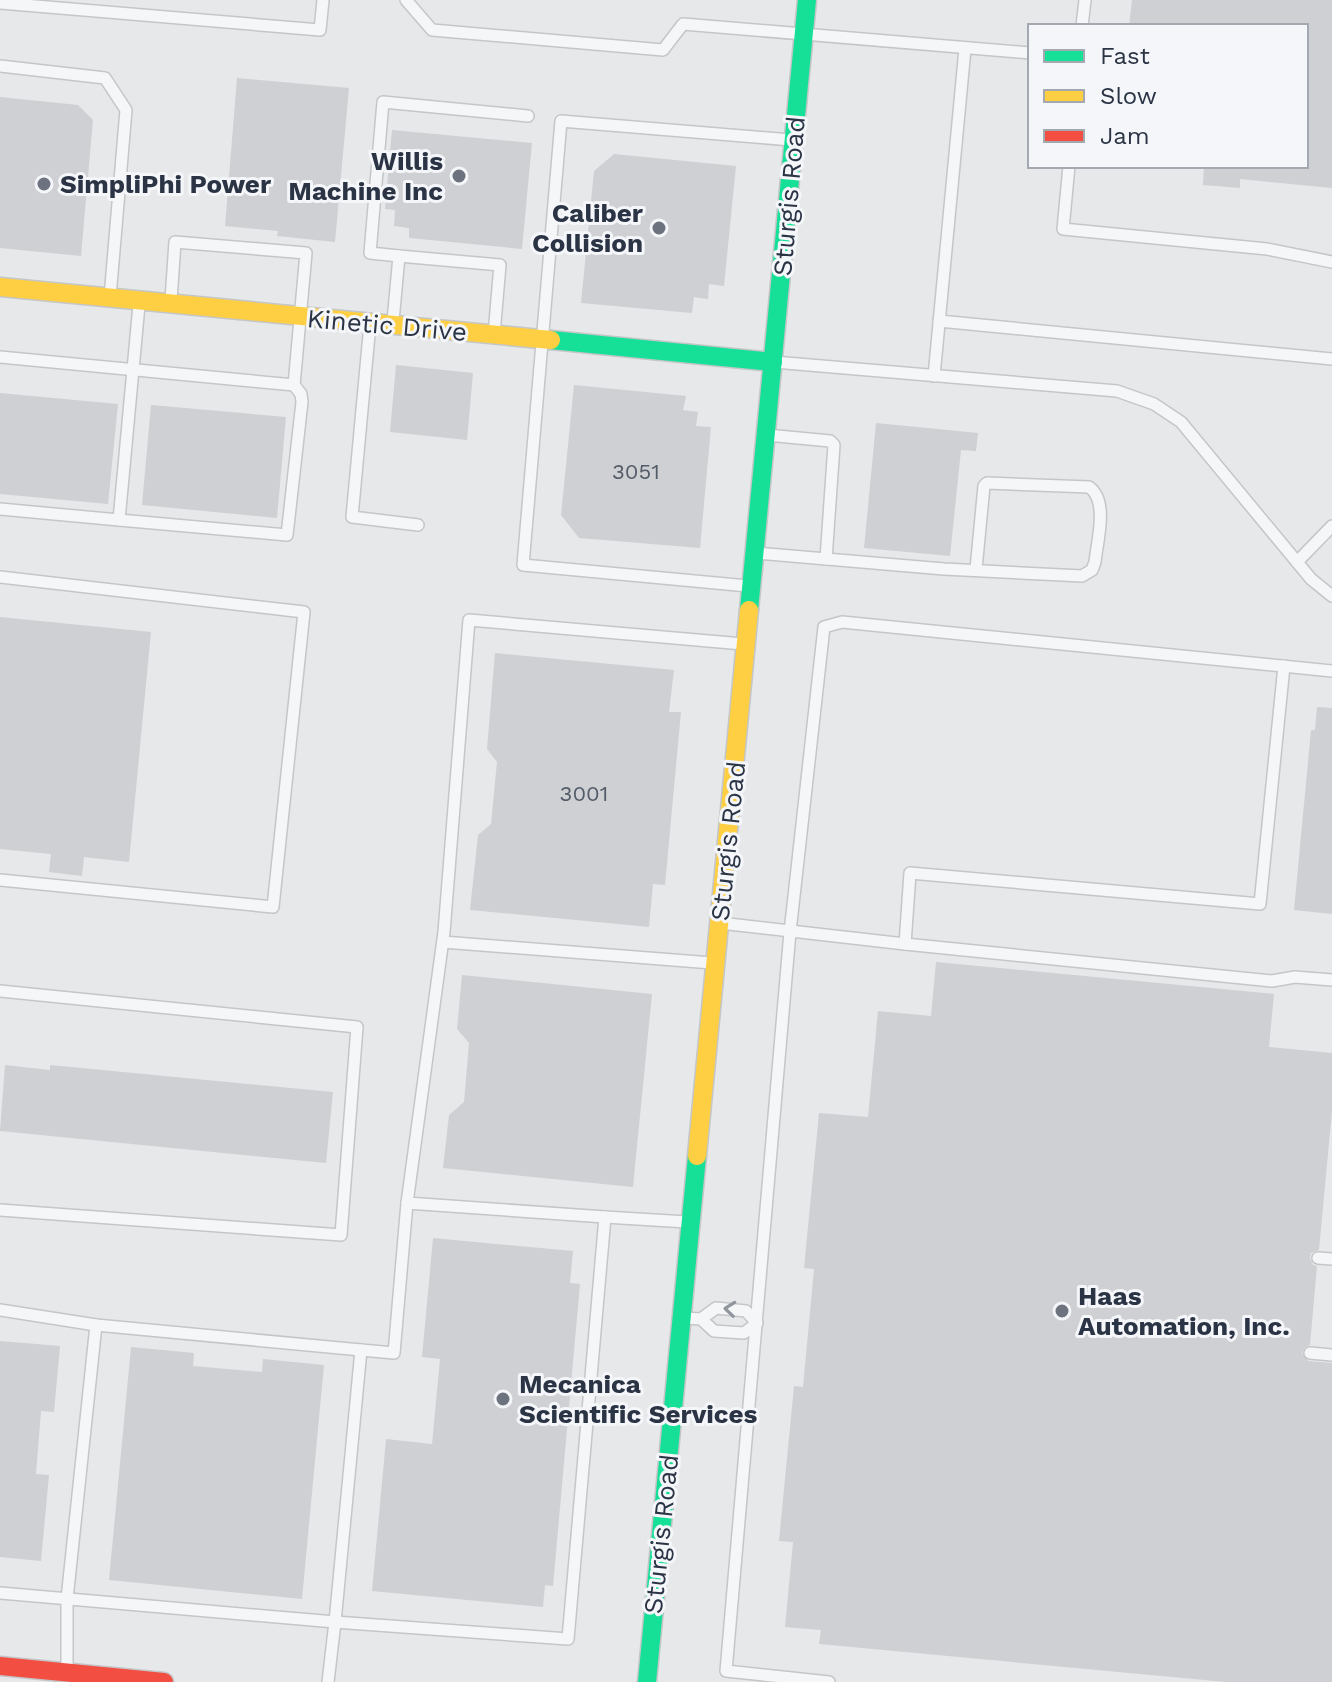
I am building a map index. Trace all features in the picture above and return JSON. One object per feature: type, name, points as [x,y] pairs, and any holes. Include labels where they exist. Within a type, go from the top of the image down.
[{"type":"street","name":"Sturgis Road","points":[[647,1682],[692,1319],[692,1222],[807,0]]},
{"type":"street","name":"Kinetic Drive","points":[[0,287],[773,362]]},
{"type":"street","points":[[0,1666],[164,1682]]},
{"type":"lane","points":[[0,3],[320,30],[323,0]]},
{"type":"lane","points":[[406,0],[432,30],[647,49],[663,50],[683,24],[1028,53]]},
{"type":"lane","points":[[1082,24],[1085,0]]},
{"type":"lane","points":[[934,376],[965,49]]},
{"type":"lane","points":[[0,66],[105,78],[126,110],[110,298]]},
{"type":"lane","points":[[494,335],[500,265],[370,253],[383,102],[528,116]]},
{"type":"lane","points":[[752,586],[523,565],[561,121],[795,141]]},
{"type":"lane","points":[[1069,168],[1063,229],[1267,249],[1332,262]]},
{"type":"lane","points":[[0,509],[287,535],[302,402],[301,394],[294,385],[306,253],[175,242],[171,305]]},
{"type":"lane","points":[[393,325],[399,256]]},
{"type":"lane","points":[[119,520],[139,301]]},
{"type":"lane","points":[[939,321],[1332,359]]},
{"type":"lane","points":[[370,324],[352,517],[418,525]]},
{"type":"lane","points":[[0,357],[294,385]]},
{"type":"lane","points":[[773,362],[1117,391],[1154,404],[1181,422],[1311,579],[1332,596]]},
{"type":"lane","points":[[767,435],[830,441],[834,445],[826,559]]},
{"type":"lane","points":[[756,553],[944,569],[1082,576],[1088,574],[1095,562],[1100,507],[1095,491],[1089,487],[987,483],[984,486],[976,569]]},
{"type":"lane","points":[[1297,562],[1332,526]]},
{"type":"lane","points":[[0,577],[304,612],[273,907],[0,880]]},
{"type":"lane","points":[[0,1310],[96,1325],[394,1353],[407,1203],[443,942],[469,620],[747,645]]},
{"type":"lane","points":[[829,1682],[726,1671],[790,932],[824,627],[842,622],[1332,671]]},
{"type":"lane","points":[[905,944],[910,873],[1260,904],[1284,666]]},
{"type":"lane","points":[[719,923],[1272,981],[1295,977],[1332,980]]},
{"type":"lane","points":[[443,942],[717,963]]},
{"type":"lane","points":[[0,991],[357,1027],[341,1235],[0,1210]]},
{"type":"lane","points":[[407,1203],[692,1222]]},
{"type":"lane","points":[[0,1593],[568,1639],[605,1217]]},
{"type":"lane","points":[[1318,1258],[1332,1259]]},
{"type":"lane","points":[[692,1319],[716,1308],[746,1311],[757,1323]]},
{"type":"lane","points":[[692,1319],[714,1331],[744,1333],[757,1323]]},
{"type":"lane","points":[[67,1673],[67,1599],[96,1325]]},
{"type":"lane","points":[[328,1682],[361,1350]]},
{"type":"lane","points":[[1310,1353],[1332,1355]]},
{"type":"building","points":[[1132,0],[1332,0],[1332,188],[1240,179],[1240,188],[1203,185],[1204,168],[1308,168],[1308,24],[1129,24]]},
{"type":"building","points":[[237,78],[349,88],[335,242],[277,236],[278,231],[225,226]]},
{"type":"building","name":"SimpliPhi Power","points":[[0,97],[78,105],[93,120],[81,256],[0,248]]},
{"type":"building","name":"Willis Machine Inc","points":[[392,130],[532,143],[522,249],[409,238],[409,228],[394,226],[395,210],[385,209]]},
{"type":"building","name":"Caliber Collision","points":[[614,154],[736,166],[724,286],[709,284],[708,299],[694,297],[692,313],[581,303],[594,171]]},
{"type":"building","points":[[396,365],[473,373],[467,440],[390,432]]},
{"type":"building","points":[[574,385],[686,396],[683,410],[698,412],[696,426],[711,427],[700,548],[579,538],[561,515]]},
{"type":"building","points":[[0,393],[118,404],[108,504],[0,494]]},
{"type":"building","points":[[151,405],[286,417],[277,518],[142,505]]},
{"type":"building","points":[[876,423],[978,433],[976,451],[961,450],[950,556],[864,548]]},
{"type":"building","points":[[0,617],[151,632],[129,862],[84,857],[82,876],[49,872],[51,854],[0,849]]},
{"type":"building","points":[[495,653],[674,670],[669,712],[681,712],[665,885],[653,884],[649,927],[470,910],[478,835],[491,824],[497,762],[487,749]]},
{"type":"building","points":[[1317,707],[1332,708],[1332,914],[1294,910],[1311,730],[1315,730]]},
{"type":"building","name":"Haas Automation, Inc.","points":[[936,962],[1274,994],[1269,1047],[1332,1053],[1332,1111],[1319,1250],[1311,1253],[1310,1258],[1317,1266],[1310,1345],[1302,1353],[1308,1361],[1332,1363],[1332,1682],[1226,1682],[819,1644],[821,1630],[785,1627],[793,1542],[779,1541],[794,1386],[803,1387],[814,1269],[804,1268],[819,1113],[868,1117],[878,1011],[931,1016]]},
{"type":"building","points":[[462,975],[652,994],[633,1187],[443,1168],[449,1115],[464,1102],[469,1043],[457,1029]]},
{"type":"building","points":[[5,1065],[50,1070],[50,1065],[333,1092],[326,1163],[0,1131]]},
{"type":"building","name":"Mecanica Scientific Services","points":[[433,1238],[573,1251],[570,1283],[580,1284],[553,1586],[545,1585],[543,1607],[372,1591],[386,1439],[432,1444],[440,1359],[422,1357]]},
{"type":"building","points":[[0,1341],[60,1346],[54,1412],[41,1411],[36,1474],[49,1475],[41,1561],[0,1557]]},
{"type":"building","points":[[131,1347],[194,1353],[193,1366],[262,1372],[263,1359],[324,1365],[302,1599],[109,1580]]},
{"type":"traffic: fast","points":[[749,610],[807,0]]},
{"type":"traffic: fast","points":[[551,340],[773,362]]},
{"type":"traffic: fast","points":[[647,1682],[697,1156]]},
{"type":"traffic: slow","points":[[0,287],[551,340]]},
{"type":"traffic: slow","points":[[697,1156],[749,610]]},
{"type":"traffic: jam","points":[[0,1666],[164,1682]]},
{"type":"place","name":"Willis Machine Inc","points":[[459,176]]},
{"type":"place","name":"SimpliPhi Power","points":[[44,184]]},
{"type":"place","name":"Caliber Collision","points":[[659,228]]},
{"type":"place","name":"Haas Automation, Inc.","points":[[1062,1311]]},
{"type":"place","name":"Mecanica Scientific Services","points":[[503,1399]]}]
